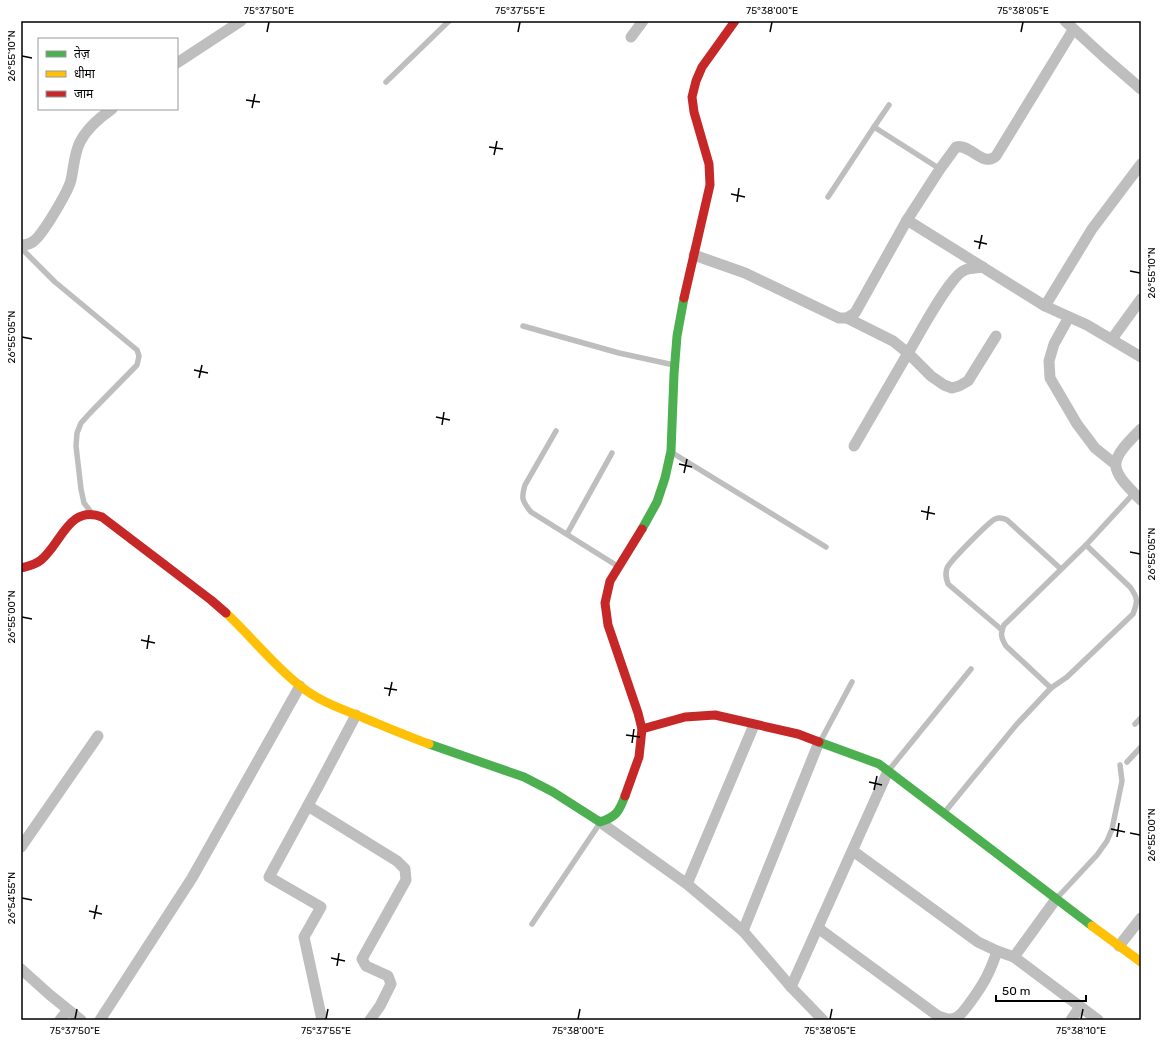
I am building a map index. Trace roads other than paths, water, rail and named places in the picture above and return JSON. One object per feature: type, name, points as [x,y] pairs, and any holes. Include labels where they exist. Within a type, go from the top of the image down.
[{"type":"street","points":[[178,63],[241,21]]},
{"type":"street","points":[[631,37],[644,21]]},
{"type":"street","points":[[600,822],[612,818],[620,809],[626,796],[639,757],[642,728],[608,625],[605,603],[610,581],[657,502],[665,478],[671,451],[674,366],[681,314],[710,185],[709,164],[694,112],[692,97],[696,81],[702,67],[735,21]]},
{"type":"street","points":[[1065,21],[1073,30],[1141,89]]},
{"type":"street","points":[[847,318],[855,313],[907,220],[953,149],[963,146],[983,159],[992,159],[996,156],[1073,30]]},
{"type":"street","points":[[21,246],[35,241],[65,195],[71,181],[75,156],[85,132],[98,119],[111,110]]},
{"type":"street","points":[[1045,306],[1092,229],[1141,164]]},
{"type":"street","points":[[907,220],[1045,306],[1112,339],[1141,357]]},
{"type":"street","points":[[694,255],[745,272],[839,318],[847,318],[893,342],[908,353],[931,376],[944,385],[952,388],[968,381],[996,336]]},
{"type":"street","points":[[854,446],[947,288],[956,276],[965,270],[983,267]]},
{"type":"street","points":[[1112,339],[1141,299]]},
{"type":"street","points":[[1069,317],[1054,344],[1048,361],[1050,378],[1077,424],[1095,448],[1115,464]]},
{"type":"street","points":[[1137,497],[1117,473],[1115,464],[1118,454],[1141,429]]},
{"type":"street","points":[[21,568],[32,566],[48,554],[74,520],[82,515],[92,514],[102,517],[211,600],[237,623],[273,662],[300,686],[315,696],[356,715],[457,755],[524,777],[553,792],[600,822],[687,884],[743,931],[791,987],[823,1020]]},
{"type":"street","points":[[100,1020],[192,878],[300,686]]},
{"type":"street","points":[[322,1020],[304,937],[321,907],[269,877],[356,715]]},
{"type":"street","points":[[642,728],[685,717],[715,715],[798,734],[879,764],[1141,962]]},
{"type":"street","points":[[687,884],[754,725]]},
{"type":"street","points":[[21,847],[98,736]]},
{"type":"street","points":[[743,931],[819,742]]},
{"type":"street","points":[[791,987],[888,771]]},
{"type":"street","points":[[308,806],[397,861],[404,869],[406,880],[362,959],[366,966],[388,976],[391,984],[380,1006],[370,1020]]},
{"type":"street","points":[[853,851],[978,942],[1014,957],[1098,1020]]},
{"type":"street","points":[[1014,957],[1056,899]]},
{"type":"street","points":[[1119,946],[1141,918]]},
{"type":"street","points":[[818,928],[938,1016],[949,1019],[957,1017],[962,1013],[984,984],[992,967],[997,951]]},
{"type":"street","points":[[21,969],[81,1020]]},
{"type":"street","points":[[1071,1020],[1080,1007]]},
{"type":"street","points":[[60,1020],[68,1010]]},
{"type":"lane","points":[[386,82],[449,21]]},
{"type":"lane","points":[[828,197],[889,105]]},
{"type":"lane","points":[[874,128],[940,169]]},
{"type":"lane","points":[[21,246],[54,282],[137,350],[139,356],[137,365],[85,418],[77,433],[76,446],[81,489],[84,503],[92,514]]},
{"type":"lane","points":[[523,326],[619,353],[674,366]]},
{"type":"lane","points":[[556,431],[525,485],[522,494],[523,503],[531,512],[619,567]]},
{"type":"lane","points":[[671,451],[826,547]]},
{"type":"lane","points":[[567,534],[612,453]]},
{"type":"lane","points":[[1051,688],[1006,646],[1001,638],[1004,625],[1137,497]]},
{"type":"lane","points":[[1002,630],[948,584],[945,575],[947,568],[954,560],[992,521],[996,518],[1001,518],[1007,520],[1061,569]]},
{"type":"lane","points":[[944,814],[1017,724],[1051,688],[1067,677],[1133,614],[1137,604],[1136,594],[1086,545]]},
{"type":"lane","points":[[888,771],[971,669]]},
{"type":"lane","points":[[819,742],[852,682]]},
{"type":"lane","points":[[1135,724],[1141,718]]},
{"type":"lane","points":[[1127,762],[1141,747]]},
{"type":"lane","points":[[1056,899],[1098,855],[1107,841],[1112,829],[1122,781],[1120,765]]},
{"type":"lane","points":[[532,924],[600,822]]}]
